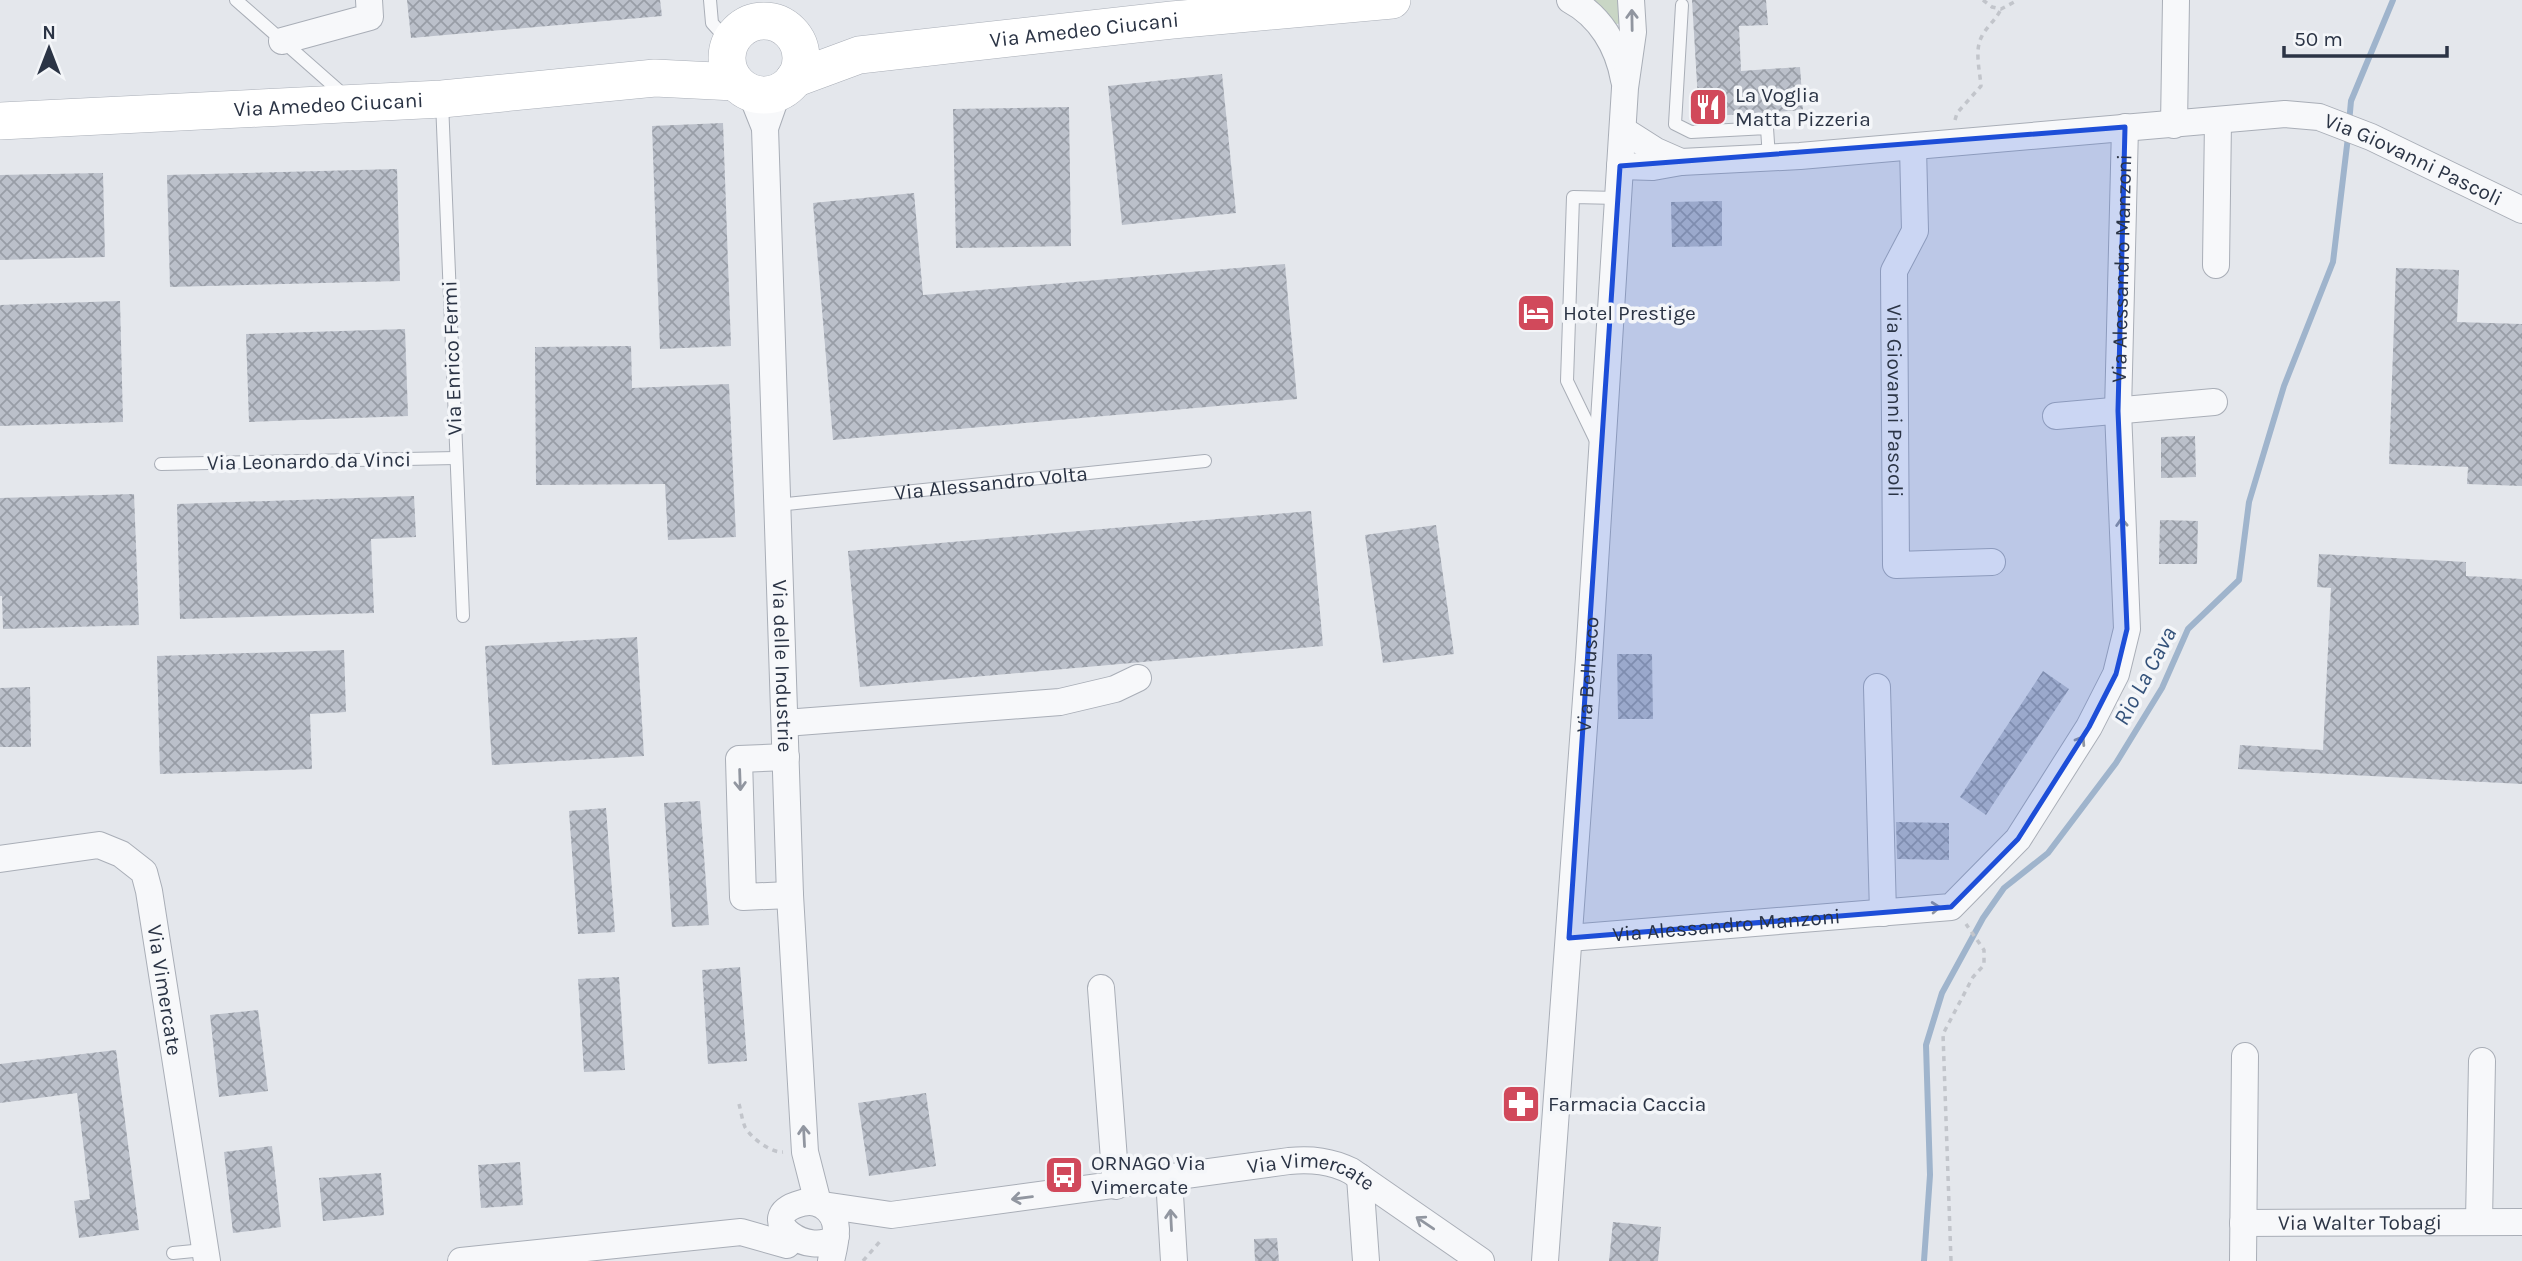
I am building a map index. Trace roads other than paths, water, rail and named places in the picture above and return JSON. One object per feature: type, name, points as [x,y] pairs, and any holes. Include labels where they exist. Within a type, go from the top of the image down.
[{"type":"main road","name":"Via Amedeo Ciucani","points":[[0,121],[442,99],[655,78],[765,86],[859,55],[1175,10],[1392,0]]},
{"type":"main road","name":"Via Amedeo Ciucani","points":[[655,78],[730,43],[741,28],[760,21],[780,25],[795,38],[818,47],[859,55]]},
{"type":"main road","points":[[730,43],[727,63],[765,86],[801,61],[795,38]]},
{"type":"street","points":[[282,41],[370,17],[369,0]]},
{"type":"street","name":"Via Bellusco","points":[[1570,0],[1597,21],[1612,41],[1625,88]]},
{"type":"street","name":"Via Bellusco","points":[[1545,1261],[1625,88],[1633,32],[1631,0]]},
{"type":"street","points":[[2174,125],[2176,0]]},
{"type":"street","name":"Via delle Industrie","points":[[765,86],[790,895],[805,1152],[820,1204]]},
{"type":"street","name":"Via Giovanni Pascoli","points":[[1620,166],[1653,167],[1681,162],[1913,147],[2285,114],[2319,117],[2371,137],[2522,210]]},
{"type":"street","points":[[2216,265],[2218,121]]},
{"type":"street","name":"Via Alessandro Manzoni","points":[[1569,938],[1951,907],[2018,839],[2089,727],[2116,674],[2127,629],[2118,411],[2125,127]]},
{"type":"street","name":"Via Giovanni Pascoli","points":[[1623,130],[1656,151],[1681,162]]},
{"type":"street","name":"Via Giovanni Pascoli","points":[[1913,147],[1915,230],[1894,271],[1896,565],[1992,562]]},
{"type":"street","name":"Via Alessandro Manzoni","points":[[2056,416],[2214,402]]},
{"type":"street","points":[[785,723],[1060,702],[1115,689],[1139,678]]},
{"type":"street","points":[[1877,687],[1883,913]]},
{"type":"street","points":[[786,757],[739,759],[743,897],[790,895]]},
{"type":"street","name":"Via Vimercate","points":[[0,859],[99,845],[121,854],[144,872],[205,1255]]},
{"type":"street","points":[[1101,988],[1116,1186]]},
{"type":"street","points":[[2243,1261],[2245,1056]]},
{"type":"street","points":[[2479,1221],[2482,1061]]},
{"type":"street","name":"Via Vimercate","points":[[820,1204],[891,1215],[1312,1160],[1334,1164],[1360,1177],[1481,1261]]},
{"type":"street","points":[[1360,1177],[1366,1261]]},
{"type":"street","points":[[1168,1178],[1174,1261]]},
{"type":"street","points":[[461,1261],[741,1232],[787,1213],[802,1202],[820,1204],[835,1220],[833,1248],[817,1255],[793,1253],[741,1232]]},
{"type":"street","points":[[787,1213],[781,1229],[793,1253]]},
{"type":"street","name":"Via Walter Tobagi","points":[[2243,1223],[2522,1222]]},
{"type":"lane","points":[[236,0],[354,103]]},
{"type":"lane","points":[[710,0],[712,23],[730,43]]},
{"type":"lane","points":[[1682,5],[1675,124],[1691,132],[1767,128],[1769,158]]},
{"type":"lane","name":"Via Enrico Fermi","points":[[442,99],[463,616]]},
{"type":"lane","points":[[1602,454],[1567,381],[1573,197],[1618,198]]},
{"type":"lane","name":"Via Leonardo da Vinci","points":[[161,464],[456,458]]},
{"type":"lane","name":"Via Alessandro Volta","points":[[778,505],[1205,461]]},
{"type":"lane","points":[[173,1253],[205,1255]]},
{"type":"waterway","name":"Rio La Cava","points":[[2349,123],[2351,101],[2393,0]]},
{"type":"waterway","name":"Rio La Cava","points":[[1924,1261],[1930,1175],[1926,1045],[1942,993],[1983,918],[2004,888],[2048,853],[2116,763],[2162,688],[2188,629],[2239,580],[2249,502],[2284,386],[2333,262],[2348,137]]},
{"type":"place","name":"La Voglia Matta Pizzeria","points":[[1708,107]]},
{"type":"place","name":"Hotel Prestige","points":[[1536,313]]},
{"type":"place","name":"Farmacia Caccia","points":[[1521,1104]]},
{"type":"place","name":"ORNAGO Via Vimercate","points":[[1064,1175]]}]
